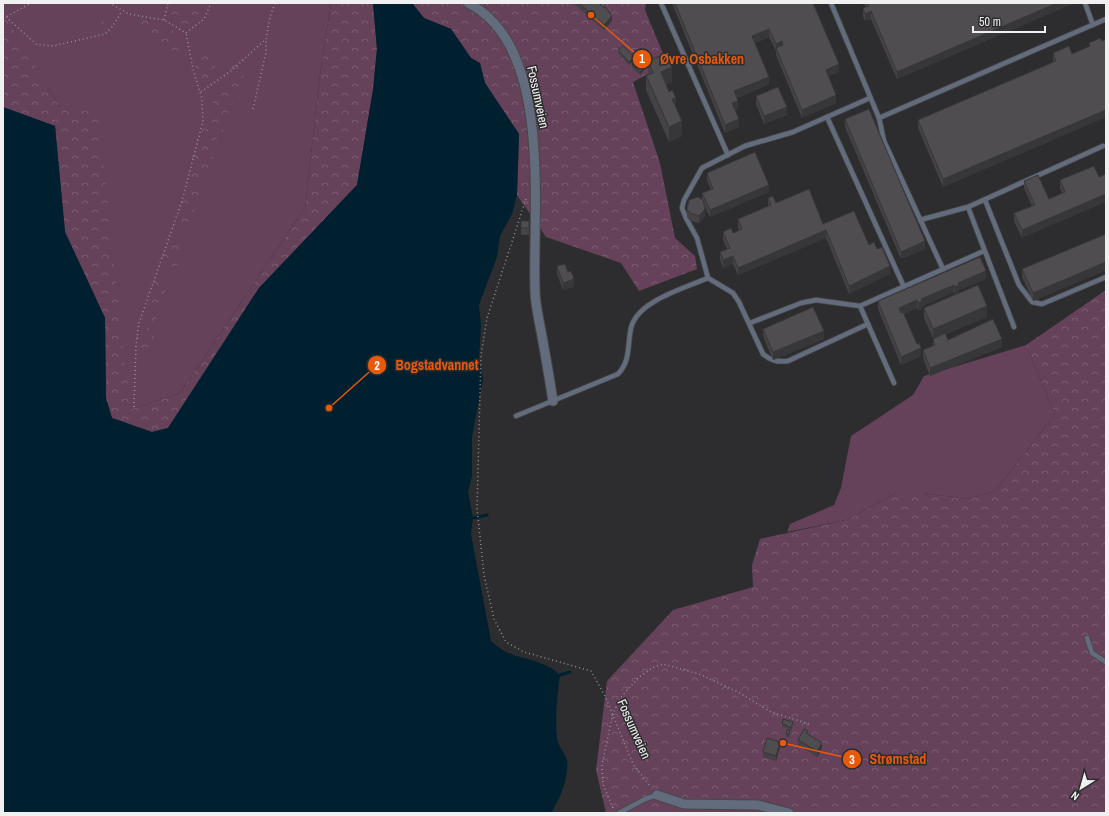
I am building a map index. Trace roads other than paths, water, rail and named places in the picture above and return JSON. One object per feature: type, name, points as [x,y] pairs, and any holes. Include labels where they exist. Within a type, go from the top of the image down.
[{"type":"street","name":"Fossumveien","points":[[468,3],[476,7],[497,24],[511,46],[523,79],[532,121],[535,170],[534,292],[553,401]]},
{"type":"street","points":[[657,796],[684,804],[758,806],[789,813]]},
{"type":"lane","points":[[661,3],[728,154]]},
{"type":"lane","points":[[831,3],[879,118],[884,141],[943,269]]},
{"type":"lane","points":[[1085,3],[1093,25]]},
{"type":"lane","points":[[879,118],[1106,19]]},
{"type":"lane","points":[[868,324],[788,361],[777,362],[769,359],[763,354],[750,323],[733,293],[708,278],[697,238],[682,208],[684,200],[702,168],[744,146],[793,132],[870,98]]},
{"type":"lane","points":[[827,117],[904,287]]},
{"type":"lane","points":[[920,220],[968,207],[1104,146]]},
{"type":"lane","points":[[985,200],[1019,285],[1032,302],[1042,304],[1106,277]]},
{"type":"lane","points":[[968,207],[1014,327]]},
{"type":"lane","points":[[750,323],[801,303],[816,300],[860,306],[984,251]]},
{"type":"lane","points":[[516,416],[618,374],[626,366],[631,326],[638,313],[659,299],[708,278]]},
{"type":"lane","points":[[860,306],[894,383]]},
{"type":"lane","points":[[1087,638],[1092,653],[1101,661],[1106,662]]},
{"type":"lane","points":[[619,813],[645,799],[657,796]]},
{"type":"water","points":[[373,3],[412,3],[424,18],[451,29],[471,58],[480,63],[485,83],[519,134],[517,195],[512,214],[500,236],[497,257],[479,305],[481,325],[479,361],[483,379],[472,437],[472,476],[468,492],[473,518],[471,534],[491,641],[504,651],[547,666],[560,675],[556,722],[557,738],[567,760],[567,774],[558,801],[551,813],[3,813],[3,107],[55,126],[65,232],[105,318],[106,398],[112,418],[152,432],[168,428],[259,288],[357,185],[373,90],[377,49]]},
{"type":"waterway","points":[[473,518],[487,515]]},
{"type":"waterway","points":[[560,675],[570,672]]},
{"type":"place","name":"Øvre Osbakken","points":[[591,15]]},
{"type":"place","name":"Bogstadvannet","points":[[329,408]]},
{"type":"place","name":"Strømstad","points":[[783,743]]}]
